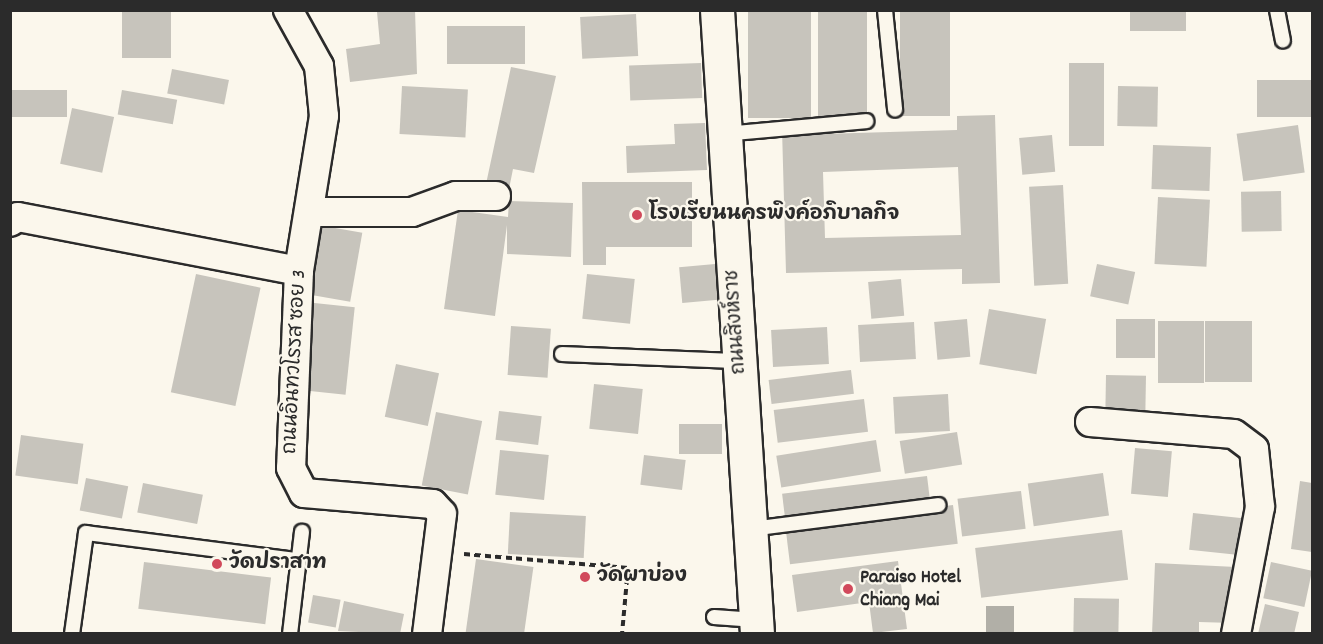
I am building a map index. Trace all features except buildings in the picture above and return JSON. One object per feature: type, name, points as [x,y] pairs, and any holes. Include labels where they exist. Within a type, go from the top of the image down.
[{"type":"street","name":"ถนนอินทวโรรส ซอย 3","points":[[288,10],[319,66],[324,116],[321,156],[299,271],[291,468],[304,493],[434,504],[442,514],[427,633]]},
{"type":"street","name":"ถนนสิงห์ราช","points":[[717,10],[757,627]]},
{"type":"street","points":[[309,212],[412,212],[456,196],[496,196]]},
{"type":"street","points":[[13,218],[299,271]]},
{"type":"street","points":[[1090,422],[1234,434],[1254,449],[1260,507],[1236,633]]},
{"type":"lane","points":[[885,10],[895,109]]},
{"type":"lane","points":[[1277,10],[1283,40]]},
{"type":"lane","points":[[724,134],[866,121]]},
{"type":"lane","points":[[562,354],[740,361]]},
{"type":"lane","points":[[751,529],[938,505]]},
{"type":"lane","points":[[290,633],[302,532]]},
{"type":"lane","points":[[72,633],[86,533],[298,560]]},
{"type":"lane","points":[[714,617],[757,627]]},
{"type":"path","points":[[438,552],[628,568],[622,633]]},
{"type":"shaded area","points":[[986,606],[1014,606],[1014,633],[986,633]]},
{"type":"place","name":"โรงเรียนนครพิงค์อภิบาลกิจ","points":[[637,215]]},
{"type":"place","name":"วัดปราสาท","points":[[217,564]]},
{"type":"place","name":"วัดผาบ่อง","points":[[585,577]]},
{"type":"place","name":"Paraiso Hotel Chiang Mai","points":[[848,589]]}]
